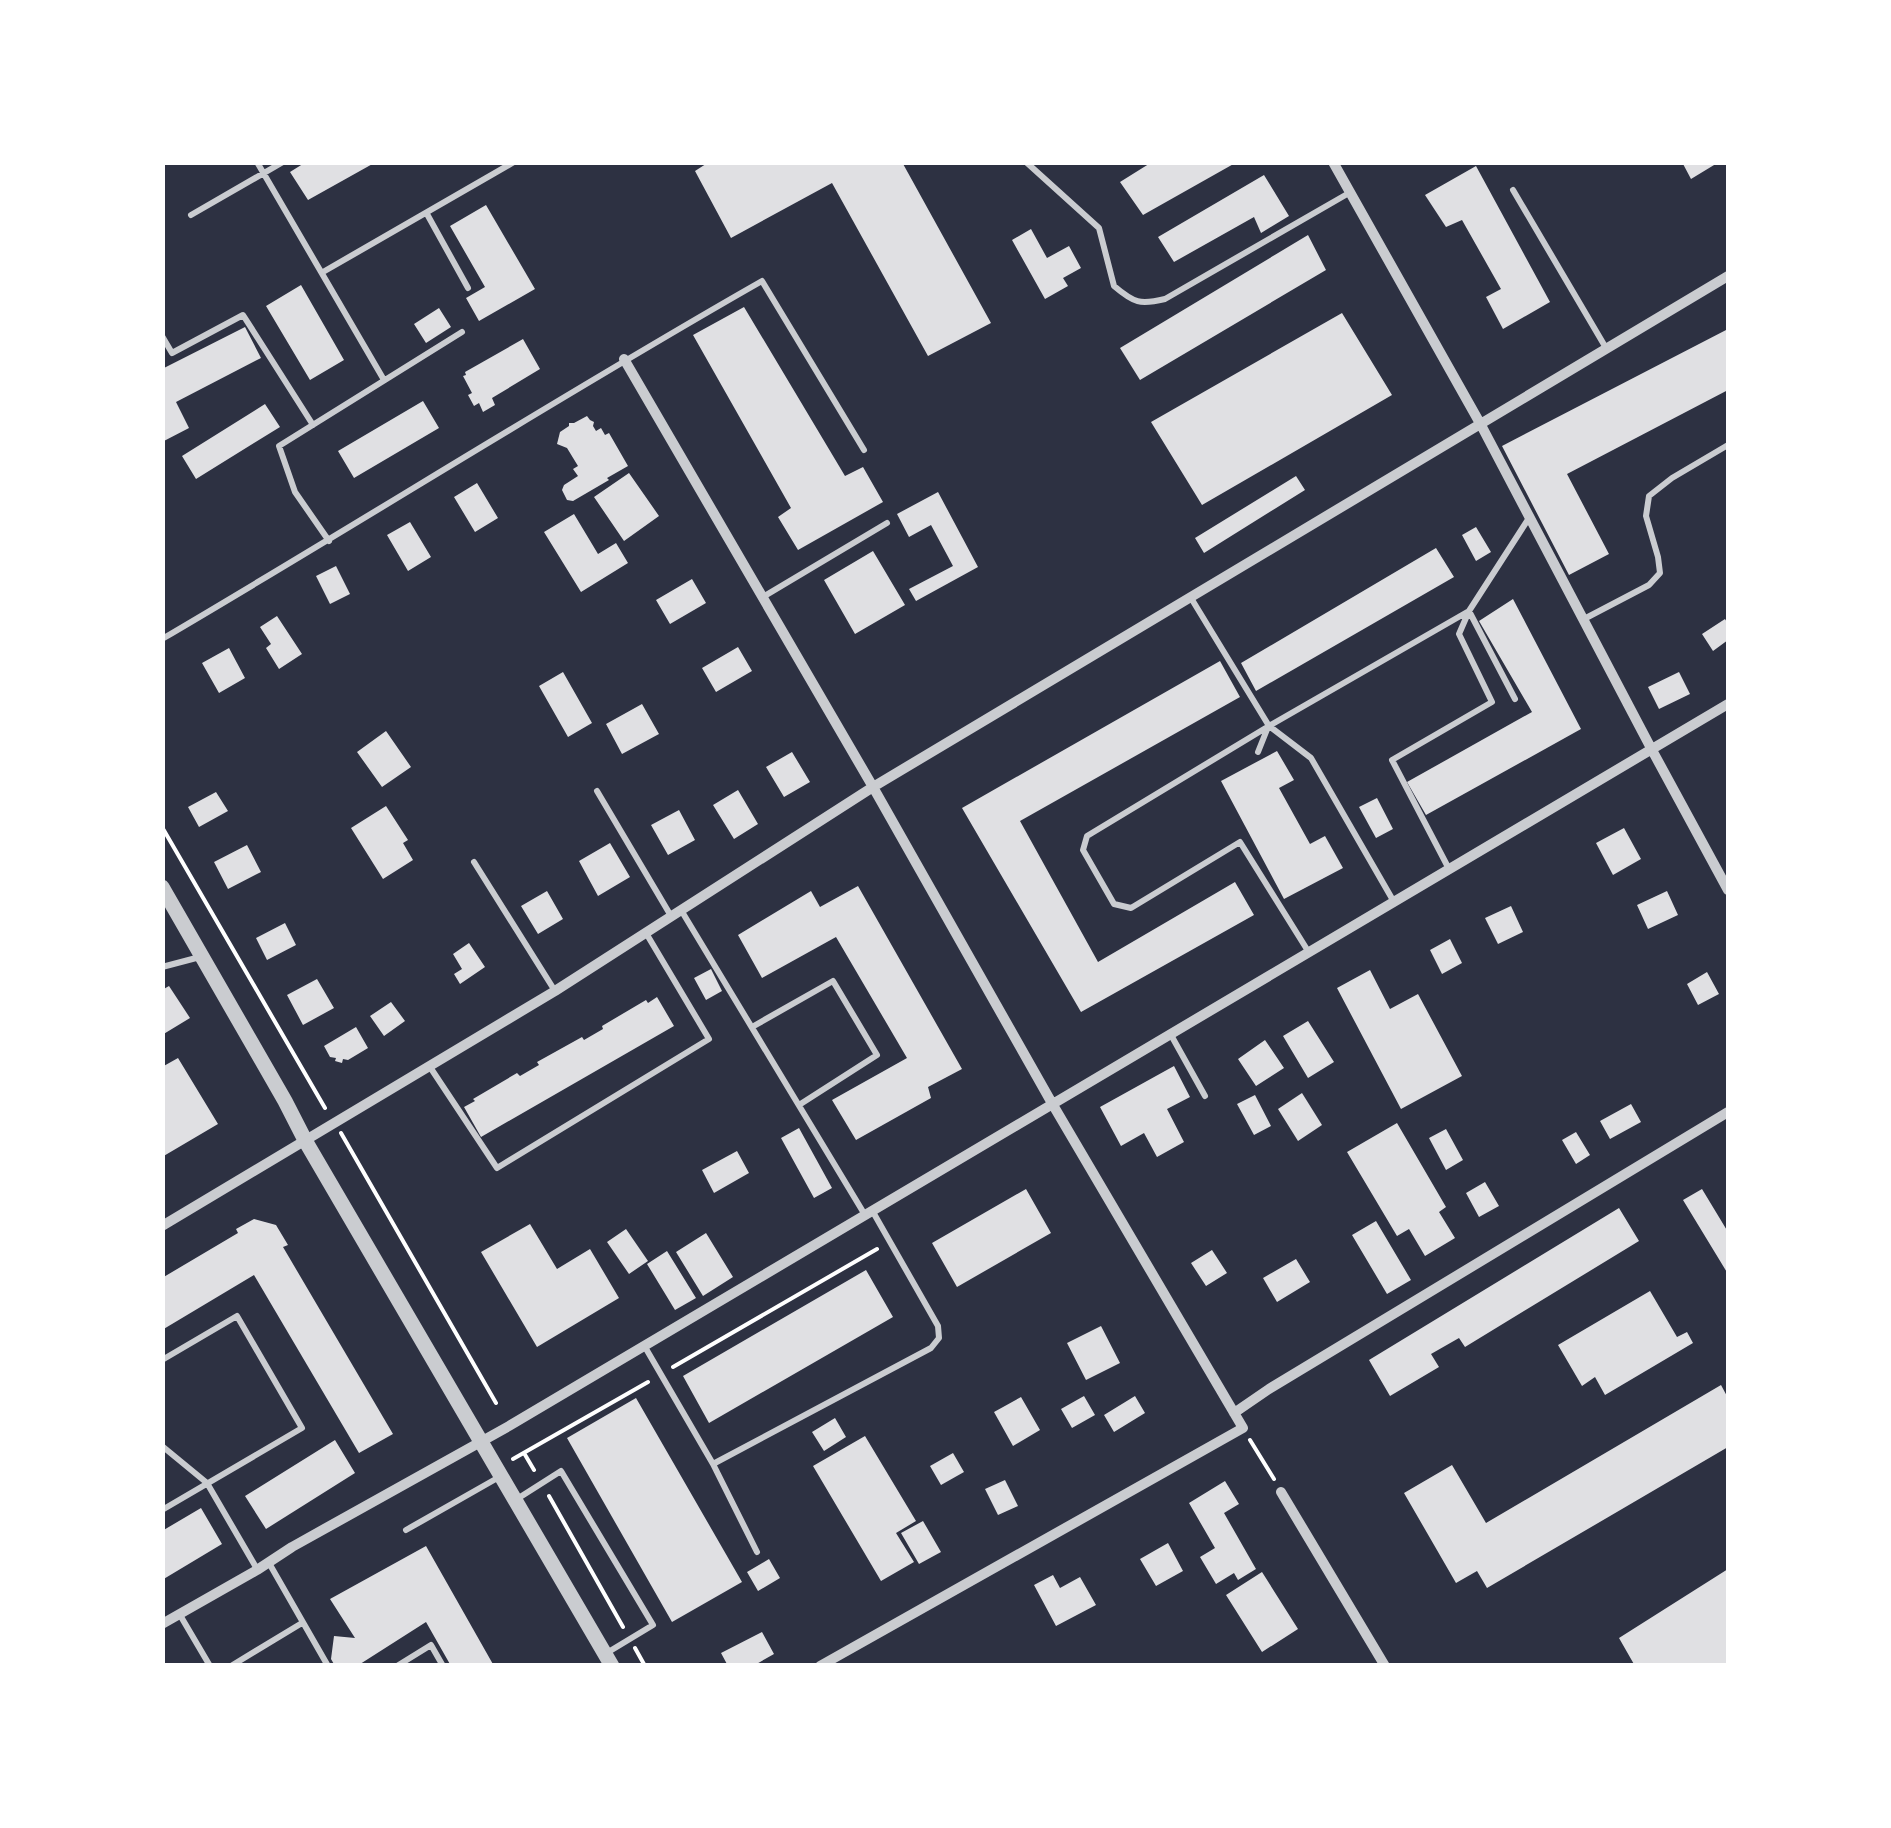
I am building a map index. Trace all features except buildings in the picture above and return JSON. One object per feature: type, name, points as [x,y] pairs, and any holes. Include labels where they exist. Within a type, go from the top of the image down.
[{"type":"street","points":[[1332,162],[1481,425],[1728,890]]},
{"type":"street","points":[[162,1226],[556,991],[874,787],[1728,276]]},
{"type":"street","points":[[624,359],[1243,1428],[820,1666]]},
{"type":"street","points":[[162,1624],[869,1214],[1728,704]]},
{"type":"street","points":[[162,887],[609,1660]]},
{"type":"street","points":[[1234,1413],[1728,1112]]},
{"type":"street","points":[[1281,1492],[1385,1666]]},
{"type":"lane","points":[[257,162],[384,380]]},
{"type":"lane","points":[[191,215],[283,162]]},
{"type":"lane","points":[[323,272],[514,162]]},
{"type":"lane","points":[[1026,162],[1100,228],[1114,286],[1137,302],[1165,298],[1349,193]]},
{"type":"lane","points":[[1513,190],[1606,349]]},
{"type":"lane","points":[[427,214],[468,288]]},
{"type":"lane","points":[[162,639],[624,359],[762,280],[864,450]]},
{"type":"lane","points":[[162,336],[172,353],[244,315],[313,425]]},
{"type":"lane","points":[[329,541],[295,492],[279,446],[462,332]]},
{"type":"lane","points":[[1583,619],[1648,586],[1660,573],[1646,516],[1649,496],[1728,445]]},
{"type":"lane","points":[[1450,870],[1392,760],[1492,702],[1459,634],[1469,611],[1529,518]]},
{"type":"lane","points":[[762,598],[886,523]]},
{"type":"lane","points":[[1191,598],[1268,726],[1310,758],[1395,903]]},
{"type":"lane","points":[[1469,611],[1516,699]]},
{"type":"lane","points":[[1310,953],[1240,842],[1131,908],[1114,904],[1083,850],[1087,836],[1469,611]]},
{"type":"lane","points":[[1258,752],[1268,726]]},
{"type":"lane","points":[[597,790],[890,1242],[938,1326],[939,1338],[931,1348],[713,1464]]},
{"type":"lane","points":[[474,862],[556,991]]},
{"type":"lane","points":[[430,1067],[496,1168],[710,1039],[646,933]]},
{"type":"lane","points":[[162,967],[202,956]]},
{"type":"lane","points":[[752,1027],[832,981],[842,996],[877,1055],[799,1104]]},
{"type":"lane","points":[[1171,1035],[1205,1096]]},
{"type":"lane","points":[[162,1360],[237,1316],[302,1428],[162,1510]]},
{"type":"lane","points":[[644,1346],[713,1464],[758,1552]]},
{"type":"lane","points":[[163,1449],[206,1483],[258,1570]]},
{"type":"lane","points":[[516,1499],[561,1471],[652,1626],[630,1639],[609,1660]]},
{"type":"lane","points":[[406,1530],[502,1476]]},
{"type":"lane","points":[[269,1562],[328,1666]]},
{"type":"lane","points":[[180,1614],[210,1666]]},
{"type":"lane","points":[[232,1666],[302,1624]]},
{"type":"lane","points":[[397,1666],[431,1645],[443,1666]]},
{"type":"path","points":[[645,1666],[524,1452],[890,1242]]},
{"type":"path","points":[[1243,1428],[1281,1492]]}]
